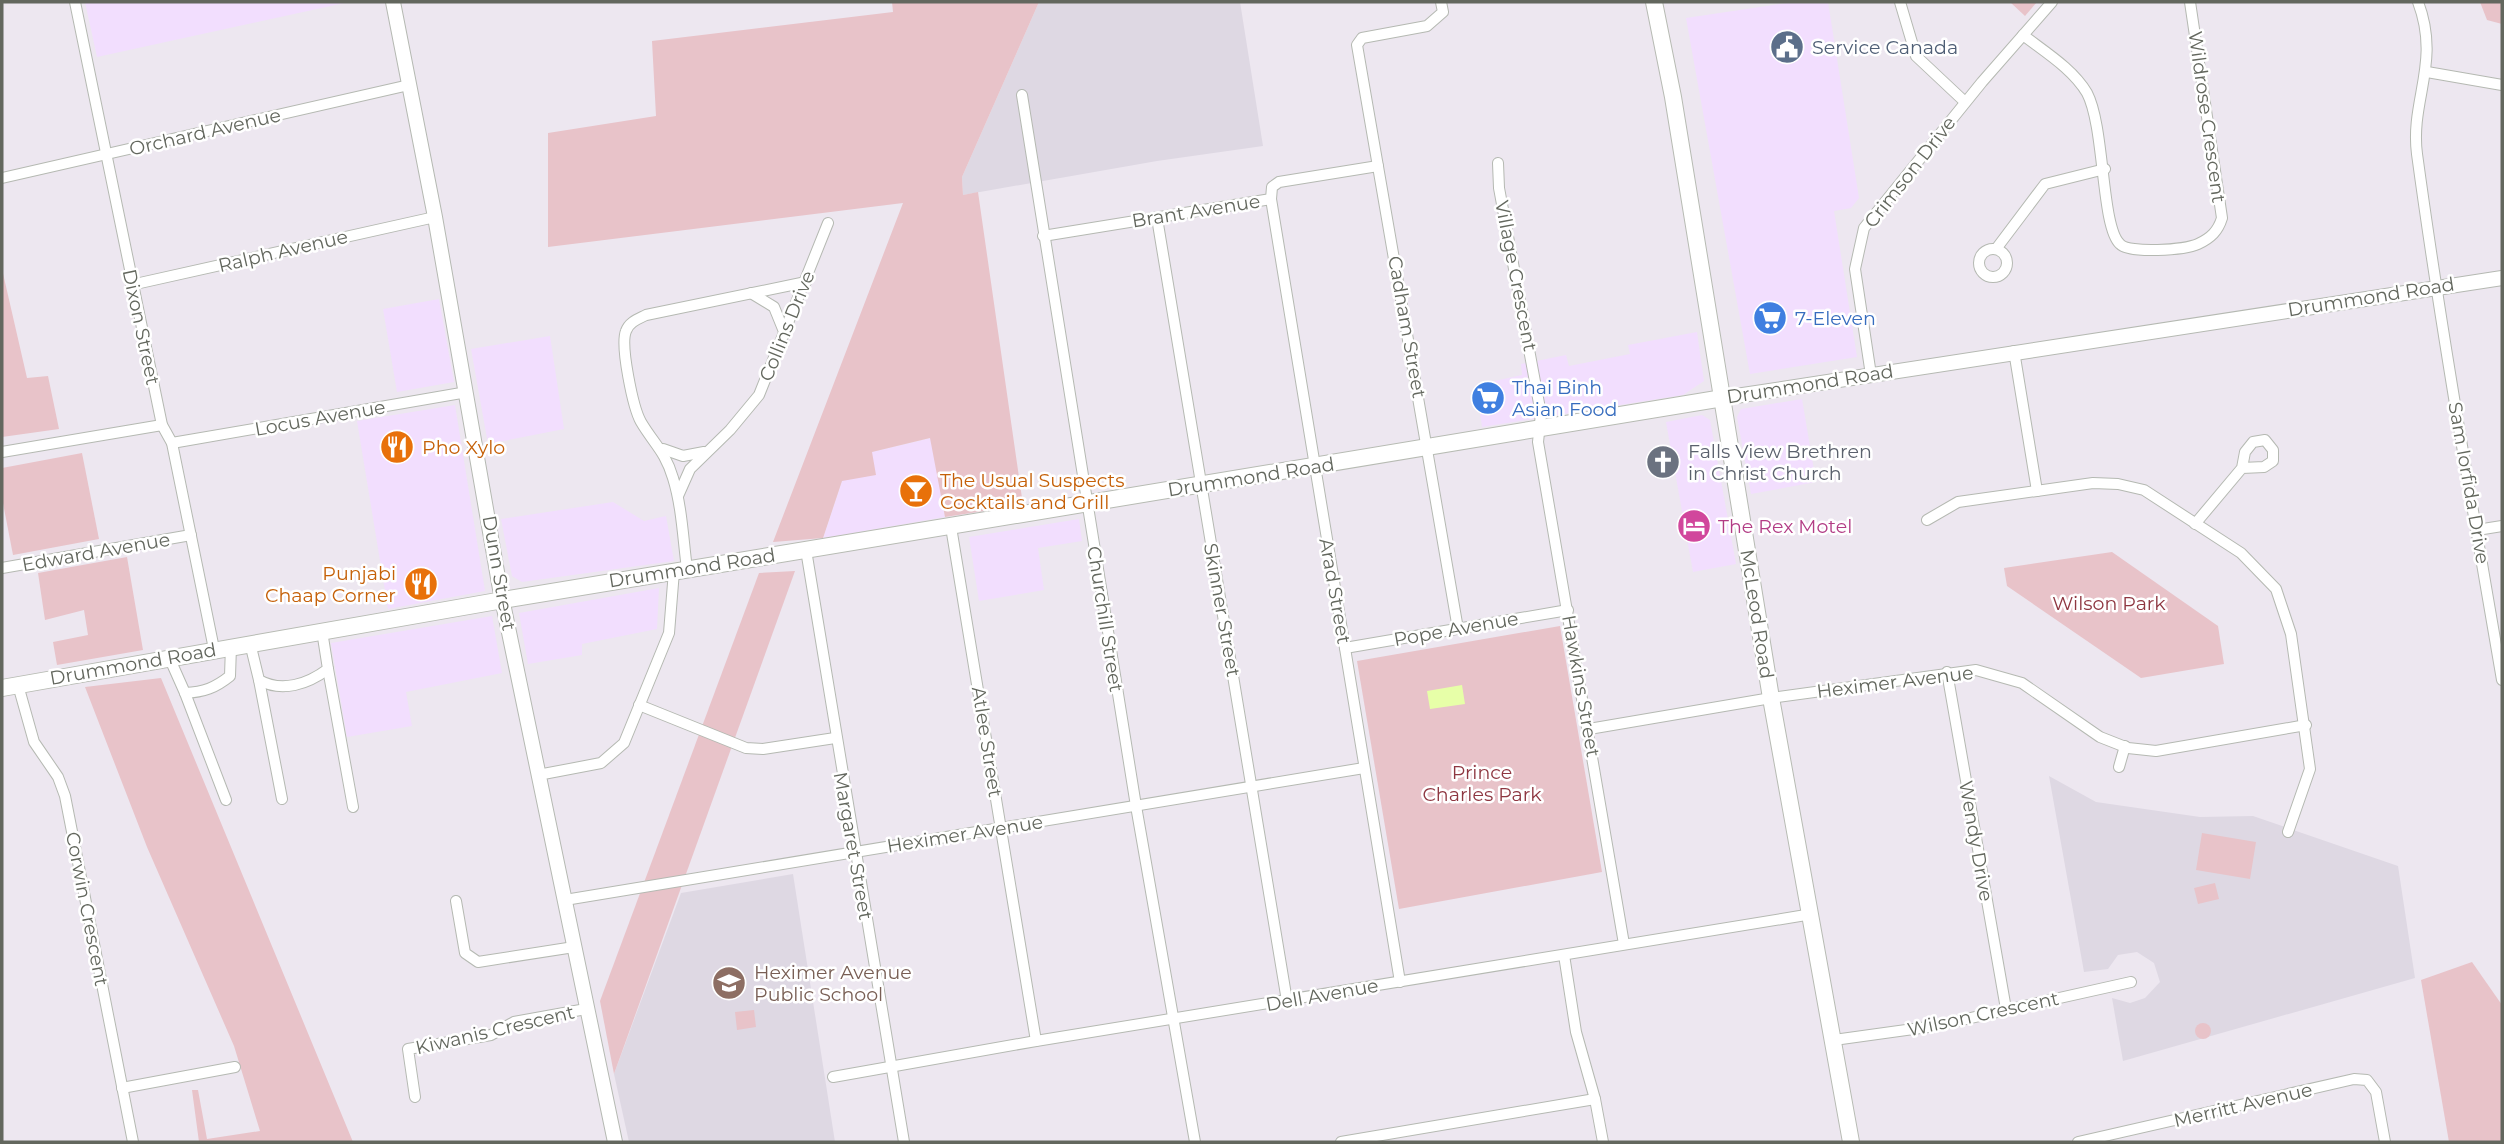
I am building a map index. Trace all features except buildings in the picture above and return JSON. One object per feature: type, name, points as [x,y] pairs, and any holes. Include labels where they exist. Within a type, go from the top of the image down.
[{"type":"main road","name":"McLeod Road","points":[[1654,2],[1723,398],[1771,698],[1851,1142]]},
{"type":"main road","name":"Drummond Road","points":[[10,686],[680,570],[1723,398]]},
{"type":"street","name":"Dixon Street","points":[[75,2],[131,285],[162,425],[172,443],[191,535],[230,676],[212,690],[185,694]]},
{"type":"street","name":"Dunn Street","points":[[393,2],[435,217],[503,600],[615,1142]]},
{"type":"street","name":"Cadham Street","points":[[1441,2],[1443,12],[1427,26],[1362,38],[1357,45],[1458,629]]},
{"type":"street","points":[[1900,2],[1916,56],[1965,102]]},
{"type":"street","name":"Crimson Drive","points":[[1871,375],[1855,269],[1864,228],[1965,102],[2052,2]]},
{"type":"street","name":"Wildrose Crescent","points":[[2105,169],[2110,231],[2119,244],[2130,251],[2197,245],[2218,231],[2222,218],[2190,2]]},
{"type":"street","name":"Sam Iorfida Drive","points":[[2418,2],[2427,41],[2427,72],[2417,150],[2502,680]]},
{"type":"street","points":[[1996,249],[2045,184],[2105,169],[2091,103],[2085,91],[2069,71],[2023,35]]},
{"type":"street","points":[[2427,72],[2502,85]]},
{"type":"street","name":"Orchard Avenue","points":[[2,178],[409,85]]},
{"type":"street","name":"Churchill Street","points":[[1022,94],[1136,806],[1195,1142]]},
{"type":"street","name":"Village Crescent","points":[[1497,163],[1499,188],[1541,414],[1539,430]]},
{"type":"street","name":"Brant Avenue","points":[[1043,236],[1271,199],[1272,187],[1279,182],[1378,166]]},
{"type":"street","name":"Arad Street","points":[[1271,199],[1313,467],[1400,982]]},
{"type":"street","name":"Ralph Avenue","points":[[131,285],[435,217]]},
{"type":"street","name":"Skinner Street","points":[[1157,218],[1287,1001]]},
{"type":"street","name":"Collins Drive","points":[[678,496],[690,468],[730,430],[760,396],[828,223]]},
{"type":"street","name":"Drummond Road","points":[[1723,398],[2014,351],[2502,278]]},
{"type":"street","points":[[538,775],[601,763],[624,743],[669,633],[680,570],[678,496],[663,449],[640,420],[634,404],[626,357],[625,331],[633,321],[646,316],[806,282]]},
{"type":"street","points":[[751,293],[774,307],[782,320],[785,335]]},
{"type":"street","points":[[2014,351],[2037,491]]},
{"type":"street","name":"Locus Avenue","points":[[172,443],[467,393]]},
{"type":"street","points":[[2,452],[162,425]]},
{"type":"street","name":"Hawkins Street","points":[[1539,430],[1538,442],[1624,944]]},
{"type":"street","points":[[663,449],[683,456],[705,452]]},
{"type":"street","points":[[2195,524],[2242,468]]},
{"type":"street","points":[[1927,520],[1958,502],[2093,483],[2118,484],[2144,490],[2241,553],[2276,589],[2291,634],[2306,725],[2309,769],[2288,832]]},
{"type":"street","points":[[2477,530],[2502,526]]},
{"type":"street","name":"Atlee Street","points":[[951,527],[1036,1041]]},
{"type":"street","name":"Edward Avenue","points":[[2,568],[191,535]]},
{"type":"street","name":"Margaret Street","points":[[806,550],[904,1142]]},
{"type":"street","name":"Pope Avenue","points":[[1345,648],[1568,610]]},
{"type":"street","points":[[322,631],[353,807]]},
{"type":"street","points":[[250,643],[282,799]]},
{"type":"street","points":[[169,657],[226,800]]},
{"type":"street","points":[[259,680],[273,688],[302,683],[328,669]]},
{"type":"street","name":"Heximer Avenue","points":[[1589,729],[1771,698],[1976,670],[2022,683],[2100,737],[2125,746],[2156,751],[2306,725]]},
{"type":"street","name":"Wendy Drive","points":[[1947,672],[2006,1009]]},
{"type":"street","name":"Corwin Crescent","points":[[10,686],[34,742],[58,777],[65,796],[133,1142]]},
{"type":"street","points":[[639,705],[746,748],[763,749],[835,738]]},
{"type":"street","points":[[2119,767],[2125,746]]},
{"type":"street","name":"Heximer Avenue","points":[[565,900],[1364,768]]},
{"type":"street","points":[[456,901],[466,953],[478,962],[573,947]]},
{"type":"street","name":"Dell Avenue","points":[[833,1077],[1036,1041],[1812,914]]},
{"type":"street","points":[[1564,955],[1576,1032],[1595,1099],[1602,1142]]},
{"type":"street","name":"Wilson Crescent","points":[[1834,1040],[1935,1026],[2131,982]]},
{"type":"street","name":"Kiwanis Crescent","points":[[415,1097],[408,1049],[491,1035],[514,1023],[586,1009]]},
{"type":"street","points":[[122,1088],[234,1067]]},
{"type":"street","name":"Merritt Avenue","points":[[2078,1142],[2172,1115],[2354,1079],[2367,1080],[2375,1092],[2385,1142]]},
{"type":"street","points":[[1340,1142],[1595,1099]]},
{"type":"shaded area","points":[[85,2],[349,2],[97,57]]},
{"type":"shaded area","points":[[1039,2],[1240,2],[1263,146],[1157,161],[963,195],[962,177]]},
{"type":"shaded area","points":[[1793,2],[1828,2],[1859,198],[1851,208],[1834,211],[1857,357],[1750,374],[1686,18]]},
{"type":"shaded area","points":[[439,299],[454,382],[397,392],[383,309]]},
{"type":"shaded area","points":[[1697,332],[1704,381],[1683,395],[1482,427],[1476,385],[1522,375],[1521,364],[1566,355],[1569,366],[1630,354],[1628,345]]},
{"type":"shaded area","points":[[550,336],[564,429],[488,444],[471,349]]},
{"type":"shaded area","points":[[1802,399],[1816,482],[1751,494],[1737,417],[1741,409]]},
{"type":"shaded area","points":[[455,405],[485,591],[388,609],[357,421]]},
{"type":"shaded area","points":[[1702,415],[1710,420],[1736,564],[1693,572],[1666,422]]},
{"type":"shaded area","points":[[931,438],[945,517],[823,538],[842,481],[872,452]]},
{"type":"shaded area","points":[[613,502],[644,521],[666,516],[674,561],[522,582],[512,576],[501,519]]},
{"type":"shaded area","points":[[1079,519],[1082,541],[1038,548],[1044,590],[979,601],[969,537]]},
{"type":"shaded area","points":[[659,588],[657,629],[582,644],[582,655],[528,664],[519,613]]},
{"type":"shaded area","points":[[492,616],[502,673],[406,692],[412,726],[347,737],[331,643]]},
{"type":"shaded area","points":[[1462,685],[1465,704],[1430,709],[1427,691]]},
{"type":"shaded area","points":[[2049,776],[2096,802],[2200,817],[2253,816],[2398,866],[2415,978],[2123,1061],[2112,998],[2130,1003],[2145,998],[2160,982],[2154,963],[2137,952],[2118,955],[2108,969],[2084,972]]},
{"type":"shaded area","name":"Heximer Avenue Public School","points":[[793,874],[835,1142],[629,1142],[614,1074],[681,893]]},
{"type":"green space","points":[[892,2],[1039,2],[962,177],[963,195],[978,192],[1023,505],[945,517],[930,438],[872,452],[876,475],[842,481],[823,538],[773,542],[903,203],[548,247],[548,133],[656,116],[652,41],[893,12]]},
{"type":"green space","points":[[2010,2],[2037,2],[2025,16]]},
{"type":"green space","points":[[2480,2],[2502,2],[2502,24],[2487,20]]},
{"type":"green space","points":[[2,269],[27,378],[48,376],[59,429],[2,437]]},
{"type":"green space","points":[[82,453],[99,539],[13,555],[2,498],[2,468]]},
{"type":"green space","name":"Wilson Park","points":[[2112,552],[2218,626],[2224,664],[2141,678],[2007,586],[2004,568]]},
{"type":"green space","points":[[127,557],[143,650],[57,665],[53,642],[88,635],[84,610],[45,620],[38,573]]},
{"type":"green space","points":[[795,571],[614,1074],[600,1001],[759,573]]},
{"type":"green space","name":"Prince Charles Park","points":[[1560,626],[1602,872],[1399,909],[1357,661]]},
{"type":"green space","points":[[161,678],[353,1142],[199,1142],[192,1090],[198,1090],[207,1139],[260,1131],[234,1046],[147,847],[85,687]]},
{"type":"green space","points":[[2202,833],[2256,842],[2250,879],[2196,870]]},
{"type":"green space","points":[[2215,883],[2219,899],[2198,904],[2194,888]]},
{"type":"green space","points":[[2472,962],[2502,1005],[2502,1142],[2449,1142],[2421,980]]},
{"type":"green space","points":[[754,1010],[756,1027],[737,1030],[735,1012]]},
{"type":"green space","points":[[2203,1023],[2209,1025],[2209,1037],[2203,1039],[2197,1037],[2195,1031],[2197,1025]]},
{"type":"place","name":"Service Canada","points":[[1787,47]]},
{"type":"place","name":"7-Eleven","points":[[1770,318]]},
{"type":"place","name":"Thai Binh Asian Food","points":[[1488,398]]},
{"type":"place","name":"Pho Xylo","points":[[397,447]]},
{"type":"place","name":"Falls View Brethren in Christ Church","points":[[1663,462]]},
{"type":"place","name":"The Usual Suspects Cocktails and Grill","points":[[916,491]]},
{"type":"place","name":"The Rex Motel","points":[[1694,526]]},
{"type":"place","name":"Punjabi Chaap Corner","points":[[421,584]]},
{"type":"place","name":"Heximer Avenue Public School","points":[[729,983]]}]
